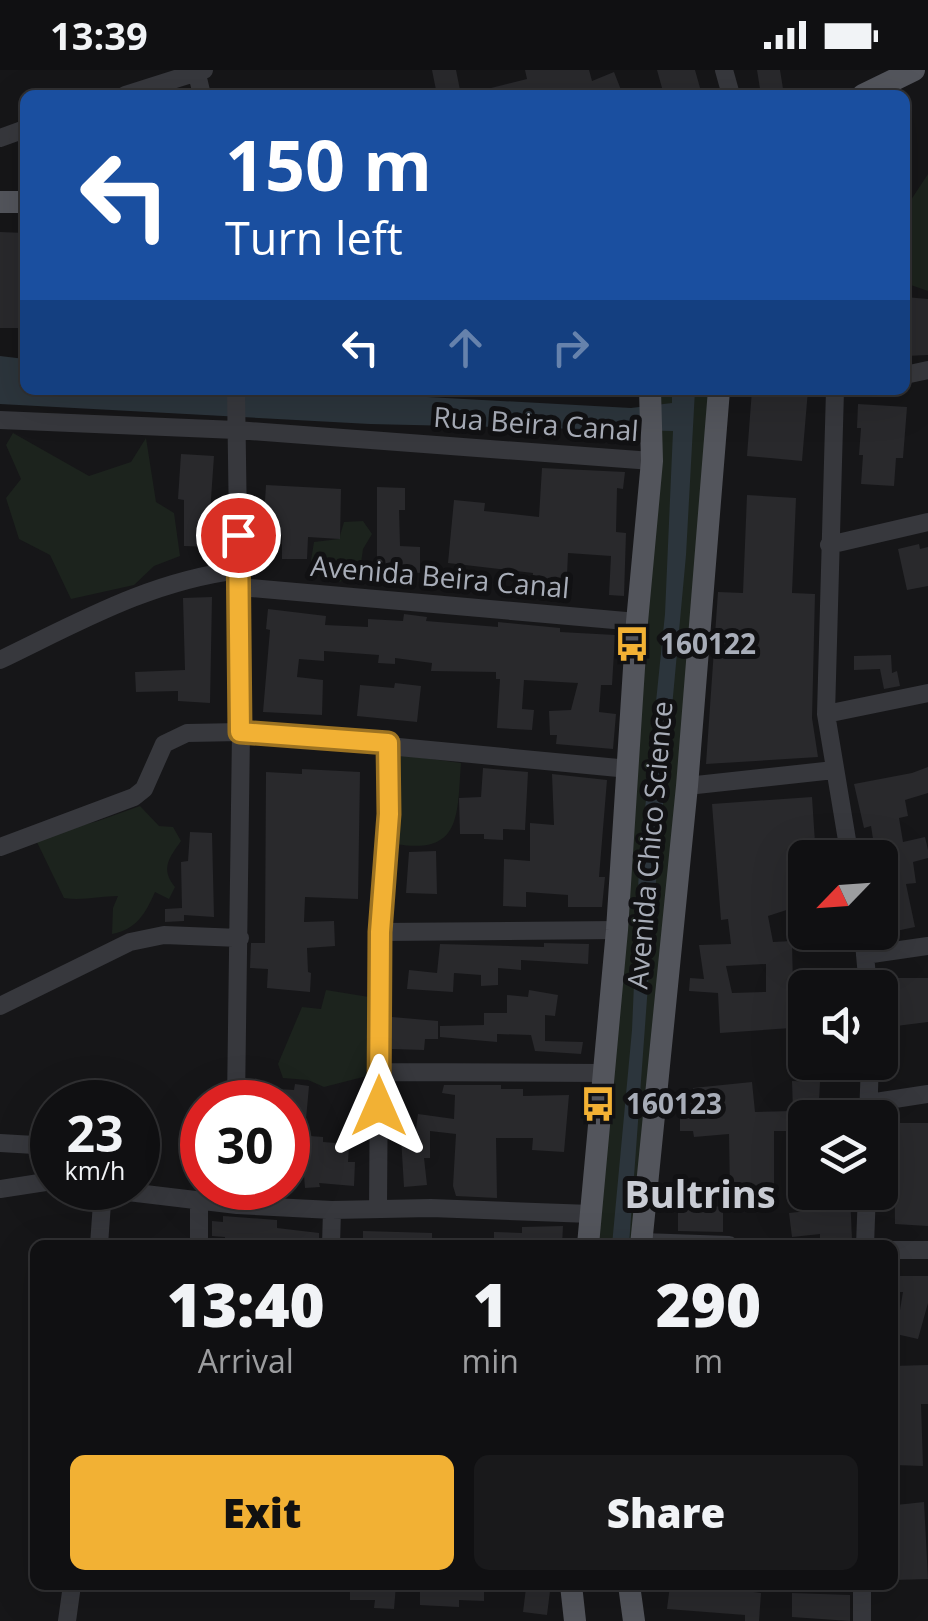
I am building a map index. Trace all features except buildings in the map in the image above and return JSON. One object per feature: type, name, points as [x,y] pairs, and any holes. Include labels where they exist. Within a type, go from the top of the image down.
[{"type":"main road","points":[[873,90],[914,70]]},
{"type":"main road","name":"Avenida Chico Science","points":[[641,1240],[687,786],[718,395]]},
{"type":"main road","name":"Avenida Chico Science","points":[[588,1240],[652,460],[651,397]]},
{"type":"main road","points":[[572,1590],[575,1621]]},
{"type":"main road","points":[[630,1590],[634,1621]]},
{"type":"street","points":[[140,90],[199,71]]},
{"type":"street","points":[[236,395],[240,732],[237,1080]]},
{"type":"street","points":[[837,395],[828,545],[826,714],[847,840]]},
{"type":"street","name":"Rua Beira Canal","points":[[0,420],[236,426],[652,460]]},
{"type":"street","points":[[828,545],[928,522]]},
{"type":"street","name":"Avenida Beira Canal","points":[[0,660],[148,591],[188,577],[239,578],[637,622]]},
{"type":"street","points":[[826,714],[928,693]]},
{"type":"street","points":[[0,846],[134,798],[144,789],[161,748],[169,739],[187,733],[240,732],[388,743],[629,769]]},
{"type":"street","points":[[378,1208],[380,932],[389,814],[388,743]]},
{"type":"street","points":[[687,786],[834,770]]},
{"type":"street","points":[[380,932],[616,930]]},
{"type":"street","points":[[0,1006],[130,942],[164,936],[240,938]]},
{"type":"street","points":[[865,956],[928,946]]},
{"type":"street","points":[[864,950],[866,970]]},
{"type":"street","points":[[379,1072],[602,1073]]},
{"type":"street","points":[[898,1102],[928,1094]]},
{"type":"street","points":[[0,1143],[30,1145]]},
{"type":"street","points":[[0,1189],[30,1184]]},
{"type":"street","points":[[310,1207],[590,1214]]},
{"type":"street","points":[[99,1240],[101,1210]]},
{"type":"street","points":[[198,1240],[199,1210]]},
{"type":"street","points":[[331,1240],[332,1210]]},
{"type":"street","points":[[865,1240],[866,1210]]},
{"type":"street","points":[[898,1250],[928,1250]]},
{"type":"street","points":[[67,1621],[71,1590]]},
{"type":"street","points":[[862,1590],[862,1621]]},
{"type":"shaded area","points":[[928,174],[928,291],[910,285],[910,201]]},
{"type":"shaded area","points":[[0,356],[20,358],[20,395],[391,395],[631,408],[672,403],[672,395],[695,395],[686,555],[654,903],[629,1240],[612,1240],[632,1030],[639,868],[665,614],[673,431],[370,424],[0,404]]},
{"type":"shaded area","points":[[659,395],[714,395],[637,1240],[594,1240]]},
{"type":"shaded area","points":[[13,433],[89,476],[131,462],[146,438],[156,502],[174,513],[180,556],[154,566],[134,585],[71,599],[50,555],[19,539],[6,498],[21,479],[6,445]]},
{"type":"shaded area","points":[[363,521],[372,534],[363,549],[359,577],[338,582],[309,573],[314,542],[339,539],[344,522]]},
{"type":"shaded area","points":[[394,754],[461,763],[456,814],[445,837],[418,846],[396,844]]},
{"type":"shaded area","points":[[140,806],[159,826],[173,827],[181,841],[167,869],[175,887],[169,899],[155,892],[139,919],[112,934],[113,908],[118,896],[64,898],[35,838]]},
{"type":"shaded area","points":[[326,990],[369,997],[371,1046],[367,1076],[324,1087],[310,1080],[283,1078],[278,1064],[302,1007],[321,1009]]},
{"type":"place","name":"160122","points":[[632,644]]},
{"type":"place","name":"160123","points":[[598,1104]]},
{"type":"district","name":"Bultrins","points":[[700,1195]]},
{"type":"route","points":[[238,535],[240,732],[388,743],[389,814],[380,932],[379,1106]]}]
